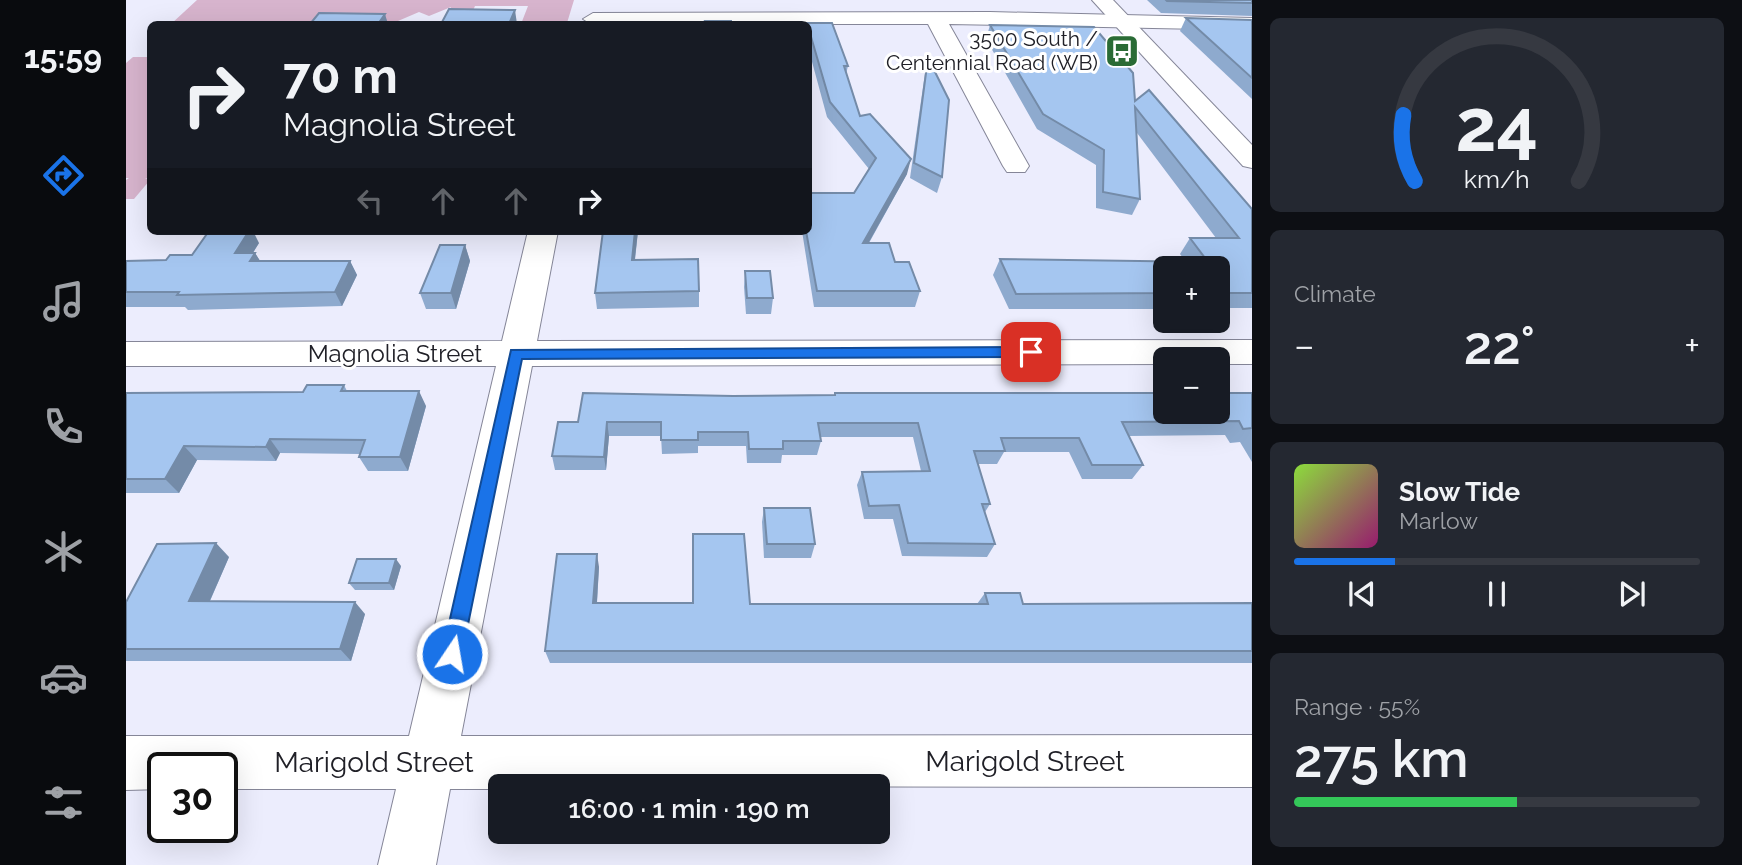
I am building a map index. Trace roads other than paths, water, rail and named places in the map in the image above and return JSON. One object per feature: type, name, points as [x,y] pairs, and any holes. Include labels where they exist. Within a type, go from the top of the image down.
[{"type":"street","points":[[1102,0],[1252,160]]},
{"type":"street","points":[[594,14],[745,21]]},
{"type":"street","points":[[935,18],[1016,166]]},
{"type":"street","points":[[809,21],[935,18],[1252,24]]},
{"type":"street","points":[[407,865],[543,235]]},
{"type":"street","name":"Magnolia Street","points":[[126,354],[1252,352]]},
{"type":"street","name":"Marigold Street","points":[[126,763],[1252,761]]},
{"type":"place","name":"3500 South / Centennial Road (WB)","points":[[1122,51]]}]
